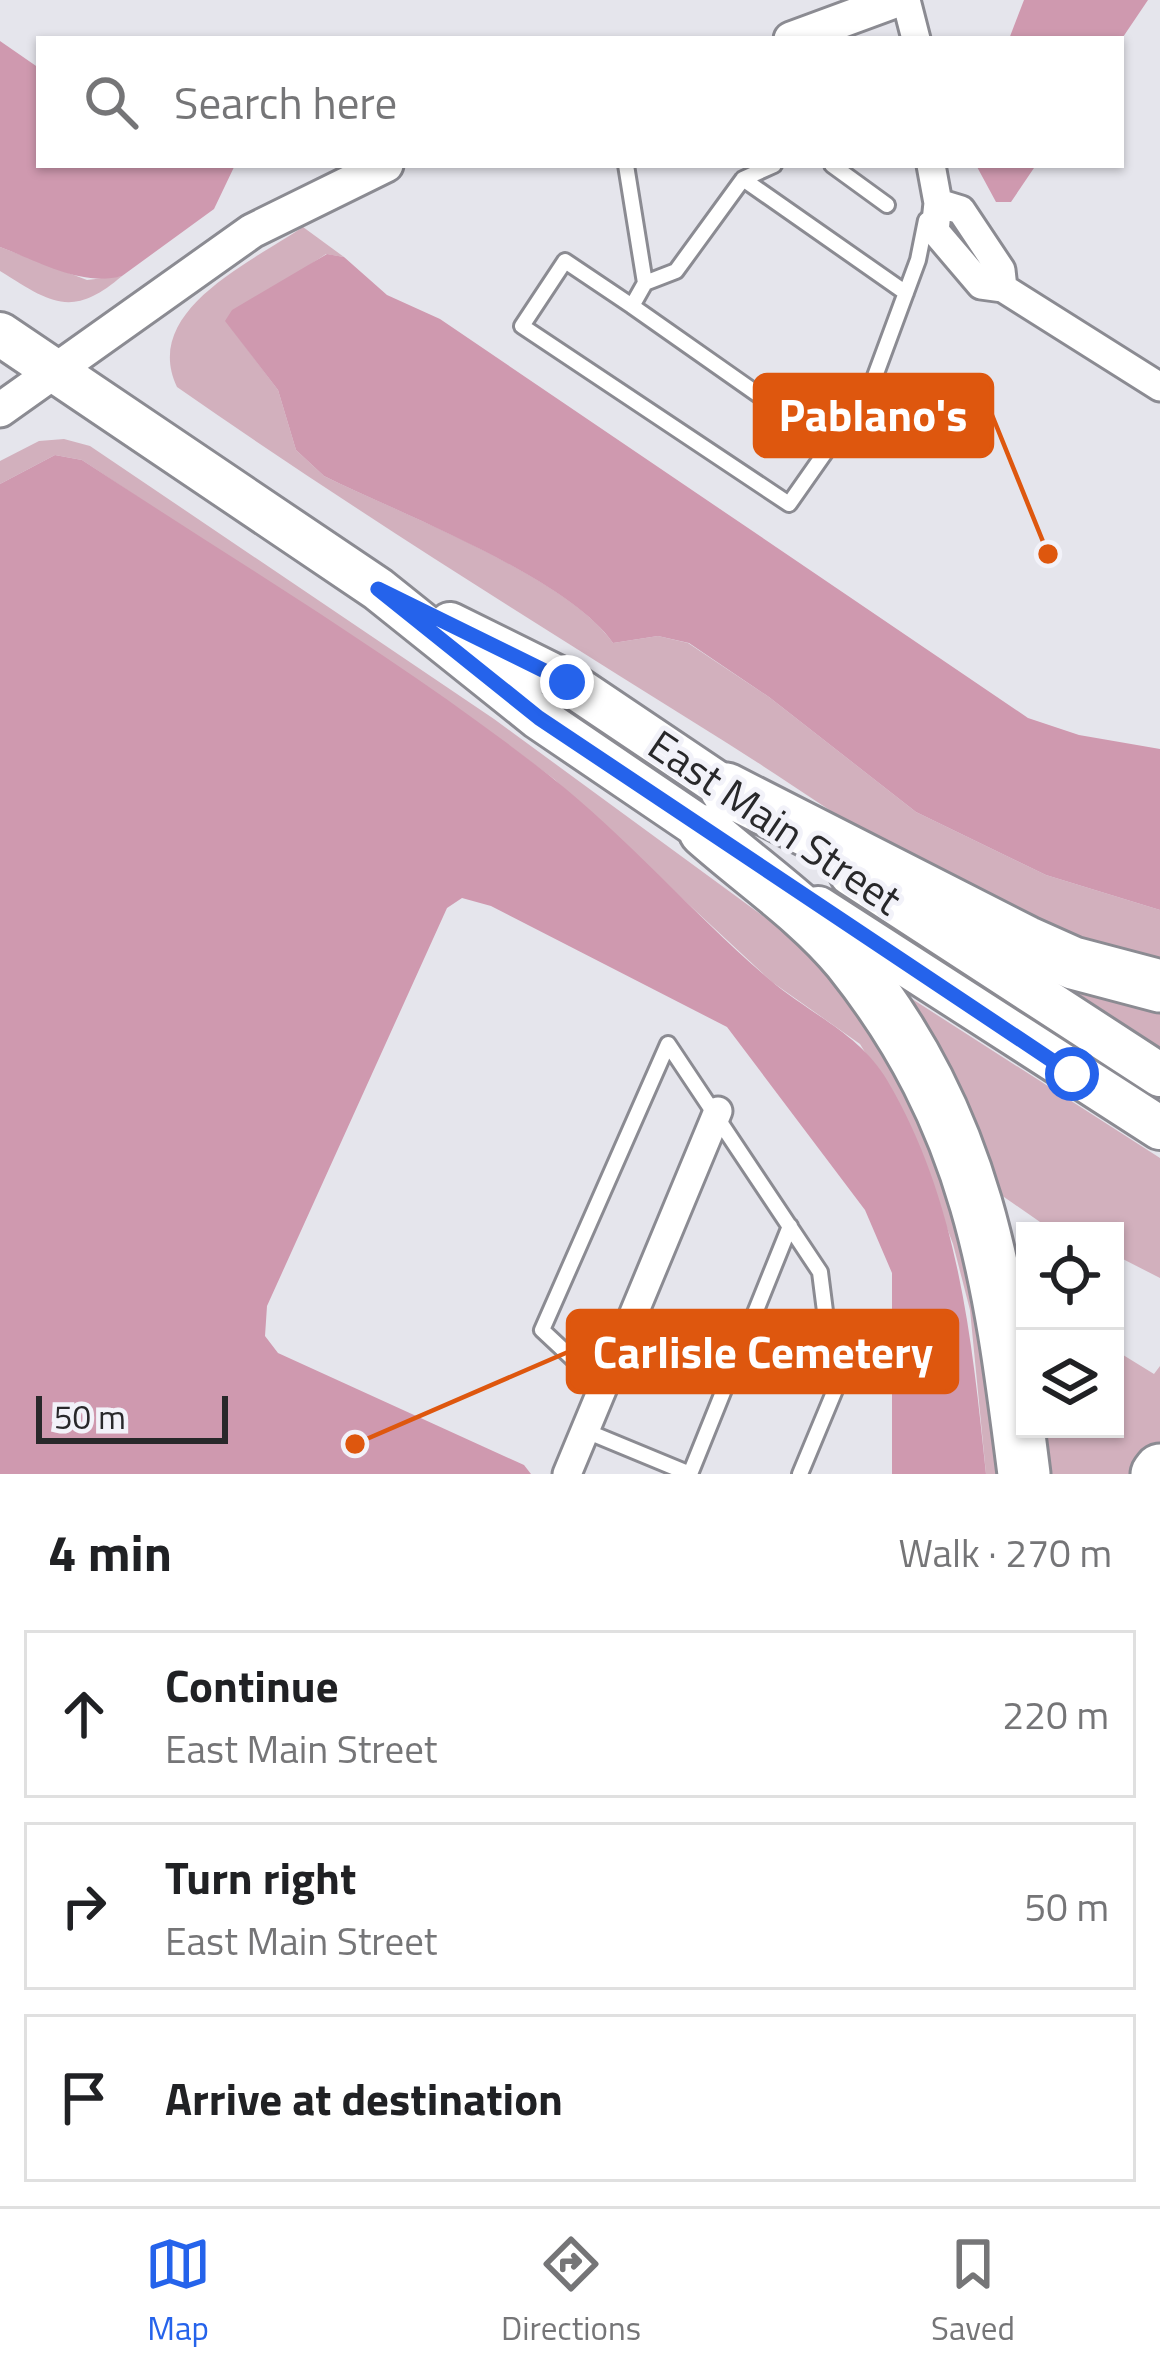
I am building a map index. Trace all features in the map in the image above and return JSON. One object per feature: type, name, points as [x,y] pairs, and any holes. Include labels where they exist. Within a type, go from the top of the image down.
[{"type":"highway","points":[[716,810],[1073,963],[1160,986]]},
{"type":"highway","points":[[716,810],[847,958],[915,1057],[967,1161],[1003,1304],[1024,1474]]},
{"type":"main road","name":"East Main Street","points":[[0,334],[378,589],[539,718],[716,810],[1160,1075]]},
{"type":"main road","name":"East Main Street","points":[[716,810],[1160,1128]]},
{"type":"street","points":[[800,36],[902,0],[915,36]]},
{"type":"street","points":[[0,410],[251,231],[380,168]]},
{"type":"street","points":[[934,184],[961,210],[1001,270],[1003,289],[1160,387]]},
{"type":"street","points":[[567,1474],[718,1111]]},
{"type":"lane","points":[[626,168],[645,283],[632,306]]},
{"type":"lane","points":[[645,283],[676,271],[743,179],[767,168]]},
{"type":"lane","points":[[836,168],[887,205]]},
{"type":"lane","points":[[743,179],[906,293]]},
{"type":"lane","points":[[830,445],[565,261],[522,326],[789,504],[871,387],[906,293],[934,184]]},
{"type":"lane","points":[[604,1388],[542,1330],[668,1044],[718,1111],[820,1272],[835,1390],[800,1474]]},
{"type":"lane","points":[[586,1431],[690,1474],[790,1226]]},
{"type":"shaded area","points":[[1024,0],[1148,0],[1124,36],[1010,36]]},
{"type":"shaded area","points":[[0,41],[36,66],[36,168],[234,168],[214,209],[122,276],[75,275],[0,247]]},
{"type":"shaded area","points":[[978,168],[1034,168],[1011,202],[996,202]]},
{"type":"shaded area","points":[[303,227],[344,257],[326,254],[226,321],[278,390],[296,450],[324,476],[522,571],[591,618],[613,643],[658,636],[688,643],[769,697],[916,812],[1046,875],[1160,910],[1160,966],[1044,932],[934,876],[381,524],[177,387],[170,360],[174,335],[187,312],[230,273]]},
{"type":"shaded area","points":[[0,247],[87,280],[122,276],[89,298],[61,302],[0,271]]},
{"type":"shaded area","points":[[327,254],[344,257],[387,295],[440,319],[1028,718],[1079,735],[1160,749],[1160,910],[1046,875],[916,812],[769,697],[689,643],[658,636],[613,643],[591,618],[522,571],[324,476],[296,450],[278,390],[225,321],[232,310]]},
{"type":"shaded area","points":[[64,439],[90,446],[494,719],[804,946],[848,989],[941,1132],[1011,1474],[986,1474],[970,1310],[953,1244],[907,1122],[860,1044],[772,982],[554,779],[481,725],[82,460],[55,455],[0,484],[0,461],[39,441]]},
{"type":"shaded area","points":[[55,455],[82,460],[494,733],[579,800],[770,980],[876,1064],[911,1126],[946,1222],[975,1372],[986,1474],[892,1474],[892,1273],[865,1210],[727,1027],[491,906],[462,898],[447,908],[267,1306],[265,1336],[278,1353],[524,1465],[531,1474],[0,1474],[0,484]]},
{"type":"shaded area","points":[[1060,982],[1160,997],[1160,1047]]},
{"type":"shaded area","points":[[895,988],[1160,1158],[1160,1278],[1124,1260],[1124,1222],[1040,1222],[994,1190]]},
{"type":"shaded area","points":[[1124,1356],[1154,1374],[1160,1366],[1160,1450],[1141,1474],[1040,1474],[1035,1438],[1124,1438]]},
{"type":"place","name":"Pablano's","points":[[1048,554]]},
{"type":"place","name":"Carlisle Cemetery","points":[[355,1444]]},
{"type":"route","points":[[567,682],[378,589],[539,718],[1072,1074]]}]
